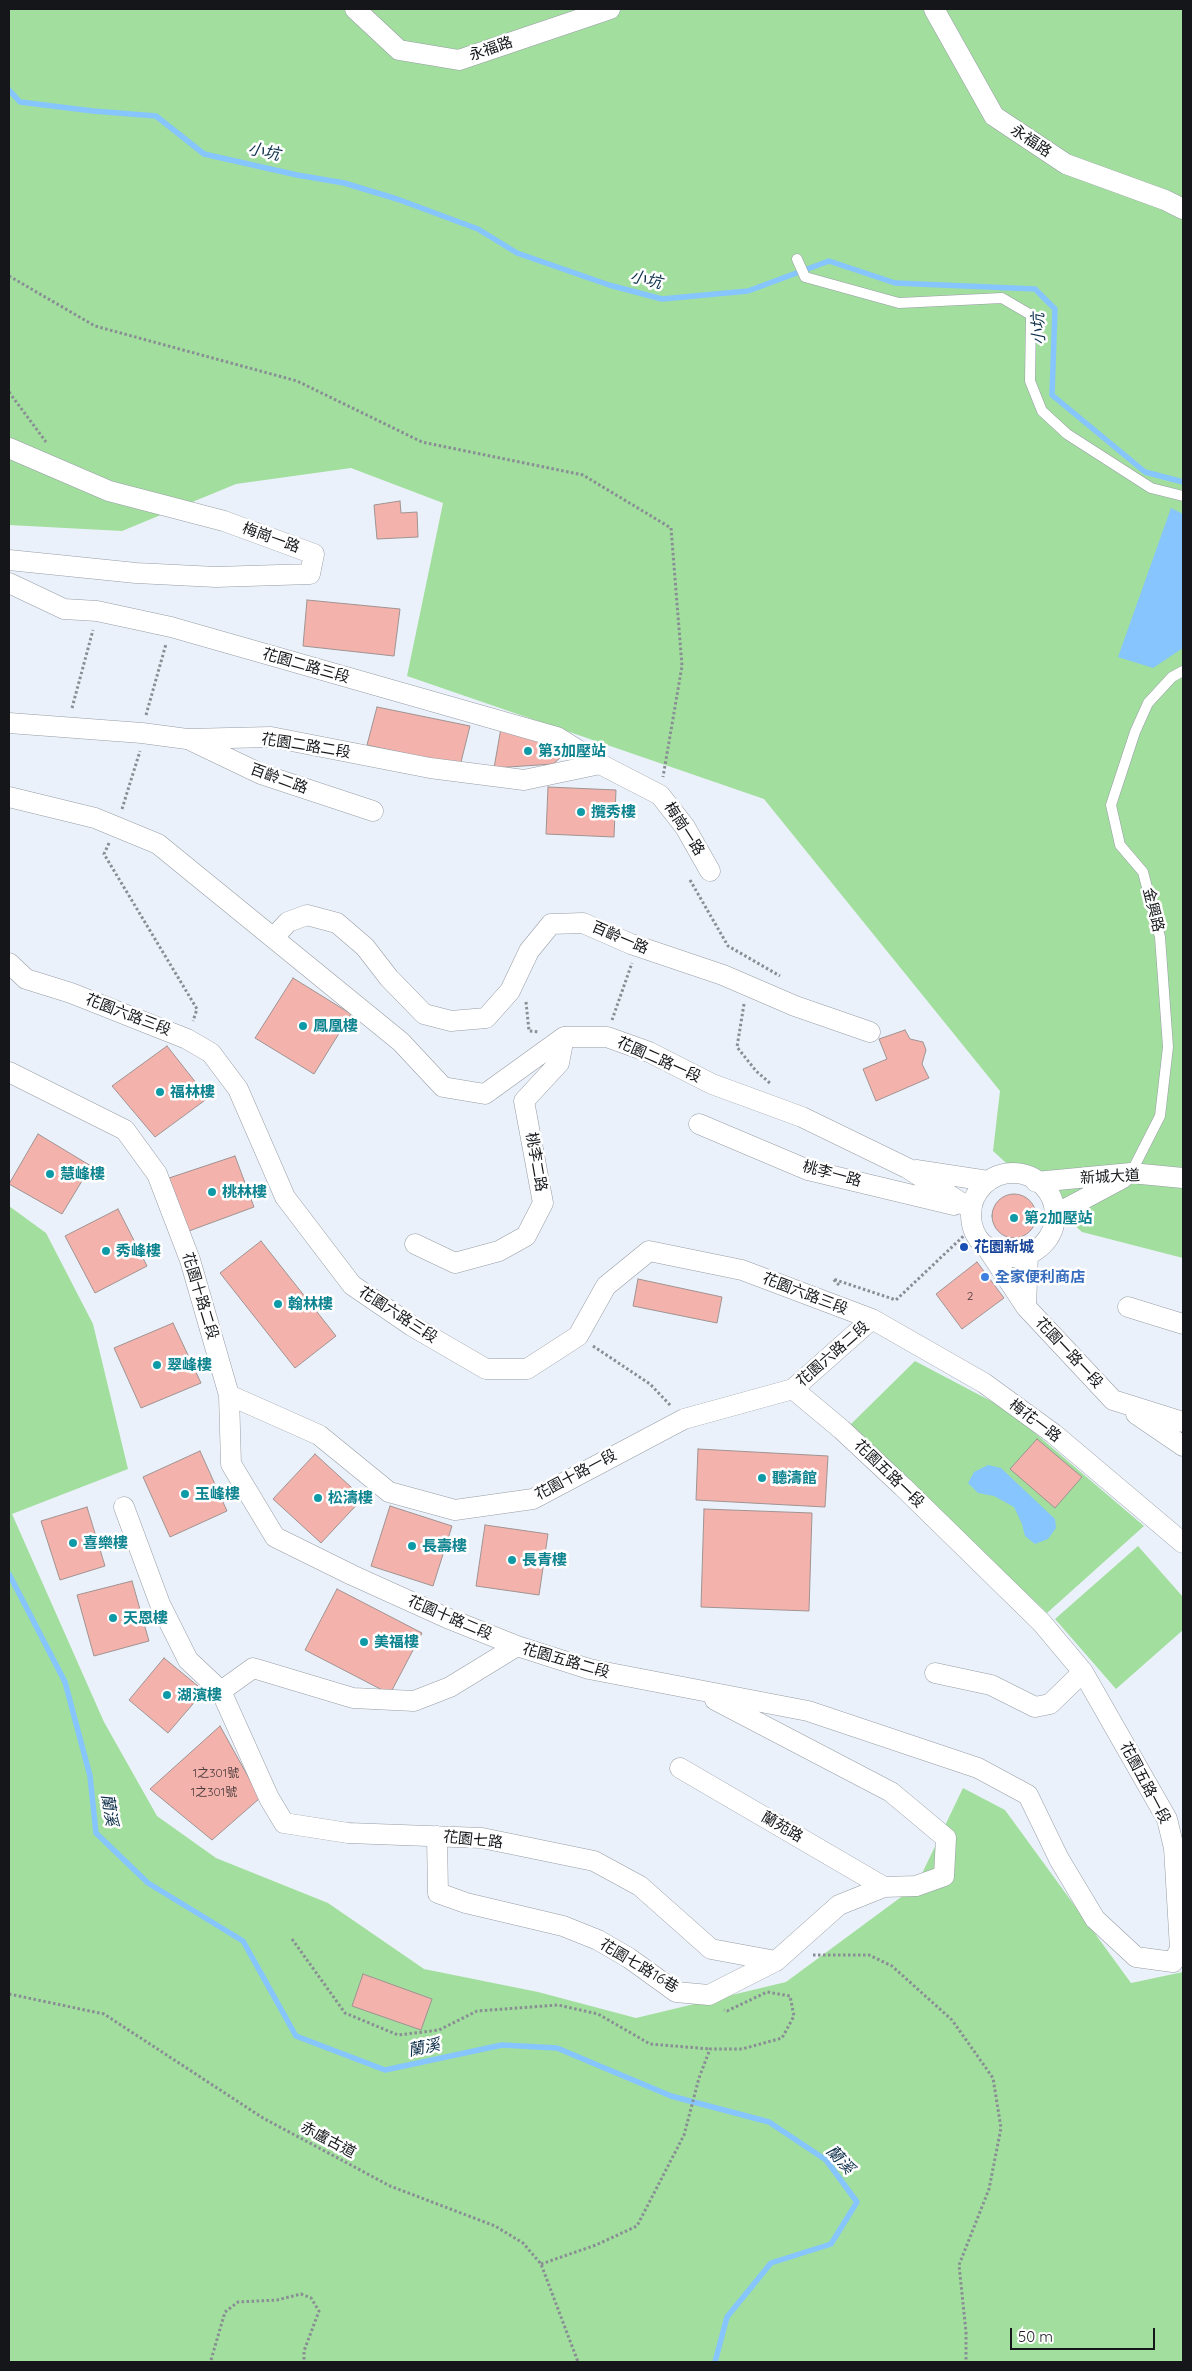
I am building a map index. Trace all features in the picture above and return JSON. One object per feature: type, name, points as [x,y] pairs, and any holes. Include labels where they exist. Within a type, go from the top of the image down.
[{"type":"street","name":"永福路","points":[[355,9],[400,50],[459,60],[610,9]]},
{"type":"street","name":"永福路","points":[[934,9],[994,116],[1066,164],[1165,200],[1183,209]]},
{"type":"street","name":"梅崗一路","points":[[9,448],[109,491],[224,521],[314,554],[310,574],[216,578],[136,573],[9,560]]},
{"type":"street","name":"花園二路三段","points":[[9,583],[64,609],[97,611],[171,627],[557,737],[600,764]]},
{"type":"street","name":"花園二路二段","points":[[9,723],[144,733],[188,739],[271,737],[430,768],[524,780],[600,764]]},
{"type":"street","name":"百齡二路","points":[[188,739],[261,774],[373,811]]},
{"type":"street","name":"梅崗一路","points":[[600,764],[660,795],[685,827],[710,871]]},
{"type":"street","points":[[9,796],[96,818],[158,844],[401,1042],[443,1087],[485,1094],[564,1036]]},
{"type":"street","name":"百齡一路","points":[[274,937],[288,922],[307,915],[337,923],[365,947],[389,978],[424,1014],[451,1021],[486,1018],[510,991],[529,951],[551,924],[583,922],[613,936],[870,1032]]},
{"type":"street","name":"花園六路三段","points":[[9,963],[26,979],[71,993],[187,1038],[211,1053],[238,1089],[285,1197],[352,1285],[412,1326],[486,1369],[527,1369],[578,1336],[606,1286],[649,1251],[742,1270],[872,1320]]},
{"type":"street","name":"花園二路一段","points":[[564,1036],[607,1037],[649,1052],[712,1084],[802,1117],[908,1168],[972,1218]]},
{"type":"street","name":"桃李二路","points":[[415,1244],[455,1263],[499,1251],[526,1236],[544,1203],[524,1100],[558,1063],[564,1036]]},
{"type":"street","name":"花園十路二段","points":[[9,1072],[125,1130],[157,1174],[190,1260],[229,1395],[232,1464],[275,1537],[352,1575],[447,1618],[518,1646]]},
{"type":"street","name":"桃李一路","points":[[699,1124],[808,1170],[972,1218]]},
{"type":"street","points":[[908,1168],[988,1181]]},
{"type":"street","points":[[1012,1172],[1025,1174],[1047,1189],[1054,1201],[1054,1228],[1049,1239],[1040,1249],[1017,1258],[1005,1257],[994,1253],[977,1237],[972,1218],[980,1189],[988,1181],[1012,1172]]},
{"type":"street","name":"新城大道","points":[[1036,1182],[1131,1173],[1183,1178]]},
{"type":"street","points":[[1054,1215],[1131,1173]]},
{"type":"street","name":"花園一路一段","points":[[985,1245],[1026,1307],[1113,1400],[1183,1422]]},
{"type":"street","points":[[1026,1307],[1028,1253]]},
{"type":"street","points":[[1128,1307],[1183,1324]]},
{"type":"street","name":"花園六路二段","points":[[793,1389],[872,1320]]},
{"type":"street","name":"梅花一路","points":[[872,1320],[984,1383],[1054,1434],[1183,1543]]},
{"type":"street","name":"花園十路一段","points":[[229,1395],[319,1435],[389,1492],[455,1510],[532,1499],[684,1419],[793,1389]]},
{"type":"street","name":"花園五路一段","points":[[696,1690],[816,1714],[978,1768],[1028,1796],[1059,1859],[1095,1919],[1136,1957],[1173,1962],[1180,1949],[1180,1939],[1174,1848],[1167,1819],[1084,1672],[1042,1624],[903,1487],[841,1429],[793,1389]]},
{"type":"street","points":[[1113,1400],[1183,1446]]},
{"type":"street","points":[[124,1506],[160,1604],[188,1660],[221,1691]]},
{"type":"street","name":"花園五路二段","points":[[221,1691],[253,1668],[353,1698],[414,1701],[450,1687],[518,1646],[589,1670],[696,1690]]},
{"type":"street","points":[[935,1673],[992,1685],[1035,1707],[1050,1704],[1084,1672]]},
{"type":"street","points":[[696,1690],[891,1792],[946,1838],[944,1876],[916,1886],[884,1888],[839,1905],[776,1961]]},
{"type":"street","name":"花園七路","points":[[221,1691],[269,1798],[284,1823],[348,1833],[482,1838],[594,1861],[640,1886],[711,1949],[776,1961]]},
{"type":"street","name":"蘭苑路","points":[[680,1768],[884,1888]]},
{"type":"street","name":"花園七路16巷","points":[[437,1836],[438,1893],[466,1903],[562,1926],[598,1940],[628,1958],[676,1992],[709,1995],[776,1961]]},
{"type":"lane","points":[[797,259],[805,277],[899,303],[1002,298],[1031,315],[1030,380],[1042,410],[1068,434],[1151,488],[1183,496]]},
{"type":"lane","name":"金興路","points":[[1131,1173],[1160,1116],[1168,1047],[1160,937],[1143,872],[1120,845],[1111,805],[1135,732],[1148,703],[1172,678],[1183,671]]},
{"type":"path","points":[[9,276],[95,326],[297,381],[422,442],[583,474],[671,528],[682,666],[660,795]]},
{"type":"path","points":[[9,392],[48,444]]},
{"type":"path","points":[[67,728],[97,611]]},
{"type":"path","points":[[171,627],[144,733],[116,826],[104,854],[197,1009],[187,1038]]},
{"type":"path","points":[[690,879],[728,946],[784,979],[776,998]]},
{"type":"path","points":[[610,1027],[633,964],[613,936]]},
{"type":"path","points":[[522,966],[529,1031],[564,1036]]},
{"type":"path","points":[[749,987],[737,1047],[756,1071],[774,1086]]},
{"type":"path","points":[[840,1286],[834,1279],[896,1300],[972,1218]]},
{"type":"path","points":[[578,1336],[650,1384],[684,1419]]},
{"type":"path","points":[[292,1939],[345,2013],[398,2035],[439,2030],[477,2011],[558,2005],[598,2014],[650,2044],[710,2049],[742,2049],[782,2038],[794,2016],[790,1996],[767,1992],[727,2011],[718,2008]]},
{"type":"path","points":[[808,1955],[869,1955],[892,1966],[952,2020],[993,2078],[1001,2128],[989,2189],[959,2265],[966,2332],[966,2362]]},
{"type":"path","name":"赤盧古道","points":[[9,1994],[104,2014],[263,2118],[390,2186],[495,2226],[523,2242],[541,2264],[578,2362]]},
{"type":"path","points":[[541,2264],[596,2245],[637,2226],[684,2135],[699,2078],[710,2049]]},
{"type":"path","points":[[211,2360],[226,2312],[238,2302],[277,2300],[301,2294],[311,2298],[318,2311],[304,2351],[304,2362]]},
{"type":"green space","points":[[9,9],[1183,9],[1183,1258],[1082,1232],[993,1151],[1000,1091],[764,799],[407,676],[443,503],[351,468],[236,484],[122,531],[9,525]]},
{"type":"green space","points":[[9,1206],[46,1233],[93,1324],[128,1469],[12,1514],[104,1722],[157,1816],[216,1858],[328,1903],[424,1969],[538,1992],[636,2018],[786,1982],[916,1886],[963,1788],[1005,1810],[1131,1983],[1183,1972],[1183,2362],[9,2362]]},
{"type":"green space","points":[[915,1361],[1008,1410],[1144,1526],[1047,1613],[850,1425]]},
{"type":"green space","points":[[1138,1546],[1183,1597],[1183,1630],[1116,1689],[1055,1619]]},
{"type":"water","points":[[1171,508],[1183,514],[1183,648],[1153,668],[1118,657]]},
{"type":"water","points":[[988,1465],[1001,1468],[1055,1519],[1056,1528],[1048,1539],[1035,1544],[1025,1536],[1014,1507],[994,1496],[978,1493],[968,1483],[974,1472]]},
{"type":"building","points":[[400,501],[401,513],[417,512],[418,537],[377,539],[374,505]]},
{"type":"building","points":[[307,600],[400,609],[394,656],[303,646]]},
{"type":"building","points":[[377,707],[470,726],[460,766],[367,745]]},
{"type":"building","name":"第3加壓站","points":[[501,728],[558,746],[561,757],[553,764],[494,768]]},
{"type":"building","name":"攬秀樓","points":[[548,787],[616,790],[614,837],[546,834]]},
{"type":"building","name":"鳳凰樓","points":[[293,978],[351,1014],[314,1074],[255,1038]]},
{"type":"building","points":[[905,1030],[910,1039],[923,1042],[926,1050],[922,1064],[929,1078],[876,1101],[863,1069],[887,1059],[879,1039]]},
{"type":"building","name":"福林樓","points":[[167,1046],[208,1098],[155,1137],[112,1086]]},
{"type":"building","name":"慧峰樓","points":[[38,1134],[91,1166],[62,1214],[9,1184]]},
{"type":"building","name":"桃林樓","points":[[235,1156],[254,1207],[189,1231],[169,1178]]},
{"type":"building","name":"第2加壓站","points":[[1014,1194],[1026,1198],[1032,1204],[1036,1216],[1032,1228],[1026,1234],[1014,1238],[1002,1234],[996,1228],[992,1216],[996,1204],[1002,1198]]},
{"type":"building","name":"秀峰樓","points":[[118,1209],[147,1266],[95,1293],[65,1236]]},
{"type":"building","name":"翰林樓","points":[[261,1241],[336,1336],[295,1368],[220,1273]]},
{"type":"building","points":[[977,1262],[1004,1298],[962,1329],[936,1294]]},
{"type":"building","points":[[638,1279],[722,1297],[717,1323],[633,1306]]},
{"type":"building","name":"翠峰樓","points":[[173,1323],[201,1383],[141,1408],[114,1348]]},
{"type":"building","points":[[1037,1439],[1082,1477],[1055,1508],[1010,1469]]},
{"type":"building","name":"聽濤館","points":[[698,1449],[828,1456],[825,1507],[696,1500]]},
{"type":"building","name":"玉峰樓","points":[[200,1451],[227,1511],[170,1537],[143,1477]]},
{"type":"building","name":"松濤樓","points":[[315,1454],[363,1498],[321,1543],[273,1499]]},
{"type":"building","name":"長壽樓","points":[[390,1506],[452,1526],[433,1586],[371,1566]]},
{"type":"building","name":"喜樂樓","points":[[87,1507],[105,1566],[60,1580],[41,1521]]},
{"type":"building","points":[[704,1509],[812,1513],[809,1611],[701,1607]]},
{"type":"building","name":"長青樓","points":[[485,1525],[548,1534],[539,1595],[476,1586]]},
{"type":"building","name":"天恩樓","points":[[132,1581],[149,1641],[94,1656],[77,1595]]},
{"type":"building","name":"美福樓","points":[[337,1589],[422,1633],[390,1694],[305,1650]]},
{"type":"building","name":"湖濱樓","points":[[164,1658],[204,1691],[168,1733],[129,1700]]},
{"type":"building","points":[[220,1726],[260,1798],[212,1840],[150,1789]]},
{"type":"building","points":[[363,1974],[432,1999],[421,2030],[352,2006]]},
{"type":"waterway","name":"小坑","points":[[9,90],[20,102],[156,116],[204,154],[297,175],[344,183],[397,199],[478,229],[517,253],[609,285],[662,299],[748,291],[829,261],[895,283],[1035,289],[1055,309],[1052,395],[1145,472],[1183,482]]},
{"type":"waterway","name":"蘭溪","points":[[9,1574],[65,1682],[90,1776],[96,1833],[148,1883],[243,1941],[296,2036],[385,2070],[502,2045],[557,2048],[671,2096],[769,2122],[826,2160],[857,2202],[831,2244],[771,2263],[727,2317],[715,2362]]},
{"type":"place","name":"第3加壓站","points":[[528,751]]},
{"type":"place","name":"攬秀樓","points":[[581,812]]},
{"type":"place","name":"鳳凰樓","points":[[303,1026]]},
{"type":"place","name":"福林樓","points":[[160,1092]]},
{"type":"place","name":"慧峰樓","points":[[50,1174]]},
{"type":"place","name":"桃林樓","points":[[212,1192]]},
{"type":"place","name":"第2加壓站","points":[[1014,1218]]},
{"type":"place","name":"花園新城","points":[[964,1247]]},
{"type":"place","name":"秀峰樓","points":[[106,1251]]},
{"type":"place","name":"全家便利商店","points":[[985,1277]]},
{"type":"place","name":"翰林樓","points":[[278,1304]]},
{"type":"place","name":"翠峰樓","points":[[157,1365]]},
{"type":"place","name":"聽濤館","points":[[762,1478]]},
{"type":"place","name":"玉峰樓","points":[[185,1494]]},
{"type":"place","name":"松濤樓","points":[[318,1498]]},
{"type":"place","name":"喜樂樓","points":[[73,1543]]},
{"type":"place","name":"長壽樓","points":[[412,1546]]},
{"type":"place","name":"長青樓","points":[[512,1560]]},
{"type":"place","name":"天恩樓","points":[[113,1618]]},
{"type":"place","name":"美福樓","points":[[364,1642]]},
{"type":"place","name":"湖濱樓","points":[[167,1695]]}]
